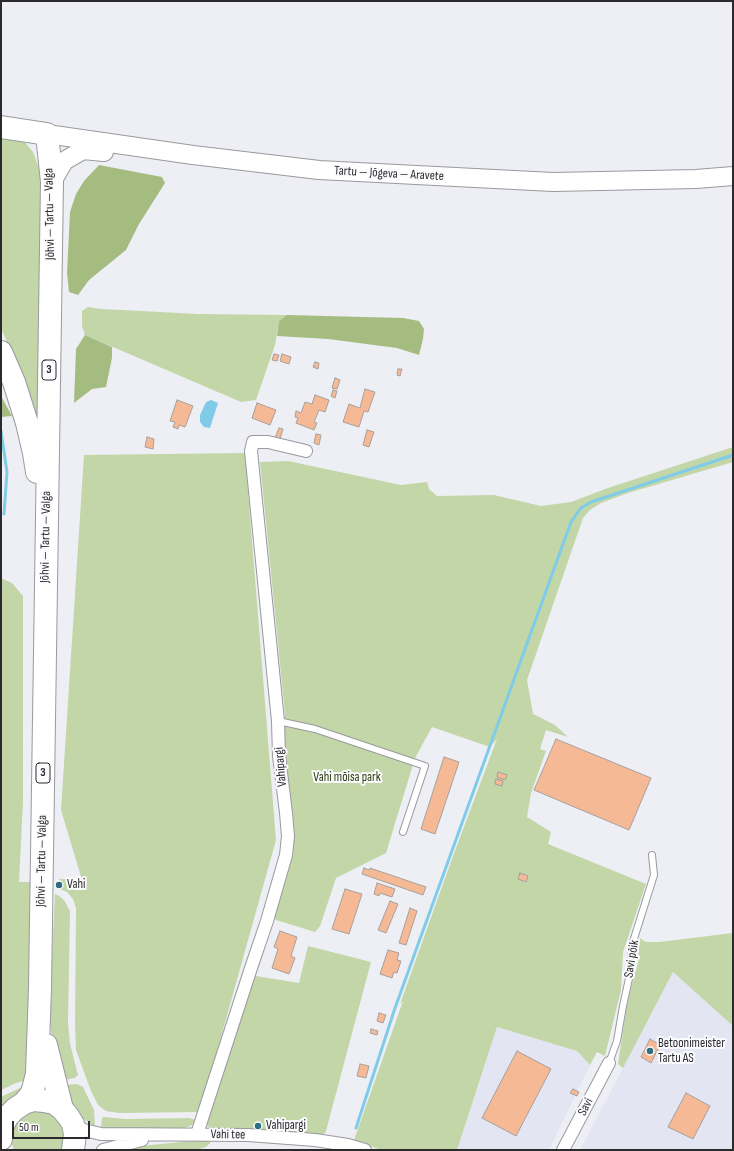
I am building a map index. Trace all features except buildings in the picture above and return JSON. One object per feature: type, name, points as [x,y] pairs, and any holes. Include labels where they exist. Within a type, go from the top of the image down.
[{"type":"highway","points":[[1,127],[47,134]]},
{"type":"highway","name":"Jõhvi — Tartu — Valga","points":[[2,1150],[1,1139],[4,1118],[24,1103],[32,1093],[37,1074],[40,988],[45,559],[52,182],[47,134]]},
{"type":"highway","points":[[1,352],[14,382],[25,416],[34,453],[45,559]]},
{"type":"highway","name":"Jõhvi — Tartu — Valga","points":[[40,988],[47,1051],[75,1134],[73,1150]]},
{"type":"highway","points":[[24,1103],[34,1100],[44,1101],[54,1104],[68,1116]]},
{"type":"main road","name":"Tartu — Jõgeva — Aravete","points":[[47,134],[193,155],[319,170],[552,182],[696,179],[733,176]]},
{"type":"main road","points":[[52,182],[64,161],[83,150],[176,161],[193,155]]},
{"type":"street","name":"Vahipargi","points":[[197,1134],[250,968],[267,921],[286,855],[287,828],[279,756],[278,721],[251,451],[253,442],[268,442],[306,451]]},
{"type":"street","name":"Savi","points":[[563,1150],[608,1063]]},
{"type":"street","points":[[68,1116],[84,1130],[101,1134],[163,1135]]},
{"type":"street","name":"Vahi tee","points":[[163,1135],[248,1135],[315,1140],[348,1145],[365,1150]]},
{"type":"street","points":[[103,1150],[163,1135]]},
{"type":"lane","points":[[278,721],[315,729],[425,766],[403,832]]},
{"type":"lane","name":"Savi põik","points":[[608,1063],[617,1041],[630,974],[632,945],[654,875],[652,855]]},
{"type":"shaded area","points":[[673,972],[733,1026],[733,1150],[580,1150]]},
{"type":"shaded area","points":[[497,1027],[577,1051],[590,1065],[549,1150],[457,1150]]},
{"type":"green space","points":[[1,136],[22,139],[33,152],[42,176],[38,415],[36,414],[23,378],[1,328]]},
{"type":"green space","points":[[99,165],[162,177],[165,183],[139,224],[126,250],[89,280],[78,295],[69,292],[67,273],[70,212],[76,194],[84,181]]},
{"type":"green space","points":[[88,307],[199,314],[287,315],[279,321],[275,345],[256,400],[241,402],[85,335],[82,326],[82,311]]},
{"type":"green space","points":[[287,315],[403,318],[419,321],[424,329],[423,339],[419,355],[397,348],[328,339],[277,336],[279,321]]},
{"type":"green space","points":[[85,335],[112,347],[112,358],[106,387],[92,389],[74,403],[76,349]]},
{"type":"green space","points":[[1,396],[12,416],[1,417]]},
{"type":"green space","name":"Vahi mõisa park","points":[[733,447],[733,462],[628,493],[601,503],[590,510],[583,518],[527,680],[533,714],[555,725],[568,737],[546,730],[540,749],[546,751],[531,793],[527,817],[551,832],[548,844],[646,884],[623,952],[621,990],[605,1056],[597,1052],[590,1065],[577,1051],[497,1027],[457,1150],[381,1150],[354,1140],[403,1001],[400,1004],[497,739],[490,747],[432,727],[415,758],[386,853],[336,878],[320,926],[315,932],[276,920],[273,914],[288,866],[283,739],[285,714],[260,462],[288,461],[401,485],[427,482],[429,489],[437,496],[494,495],[541,506],[571,502],[608,488]]},
{"type":"green space","points":[[245,453],[276,840],[200,1112],[119,1113],[106,1111],[98,1105],[91,1091],[76,1050],[76,908],[73,899],[67,892],[60,889],[59,879],[82,880],[61,810],[84,455]]},
{"type":"green space","points":[[1,578],[12,583],[23,596],[23,802],[19,882],[35,882],[27,1080],[1,1090]]},
{"type":"green space","points":[[55,894],[64,900],[70,911],[68,1023],[70,1044],[78,1075],[75,1078],[64,1080],[53,1050],[50,1024]]},
{"type":"green space","points":[[733,933],[733,1026],[673,972],[623,1068],[618,1064],[628,998],[639,959],[638,942],[640,938],[646,942],[659,942]]},
{"type":"green space","points":[[308,946],[371,962],[326,1131],[323,1135],[211,1129],[207,1125],[205,1116],[251,979],[256,976],[299,983]]},
{"type":"green space","points":[[77,1084],[83,1087],[94,1110],[95,1127],[81,1117],[74,1109],[64,1085]]},
{"type":"green space","points":[[26,1086],[1,1109],[1,1097]]},
{"type":"green space","points":[[36,1108],[54,1113],[66,1128],[64,1150],[14,1150],[11,1141],[11,1132],[20,1116]]},
{"type":"green space","points":[[102,1118],[125,1119],[189,1118],[196,1120],[192,1125],[185,1128],[176,1129],[106,1129],[101,1127]]},
{"type":"green space","points":[[202,1140],[211,1142],[206,1147],[196,1150],[123,1150],[150,1145]]},
{"type":"water","points":[[211,400],[218,403],[210,428],[204,427],[200,422],[200,415],[206,402]]},
{"type":"waterway","points":[[1,431],[7,472],[4,514]]},
{"type":"waterway","points":[[356,1128],[395,1008],[571,522],[581,508],[591,502],[733,455]]},
{"type":"place","name":"Vahi","points":[[59,885]]},
{"type":"place","name":"Betoonimeister Tartu AS","points":[[650,1051]]},
{"type":"place","name":"Vahipargi","points":[[258,1126]]}]
